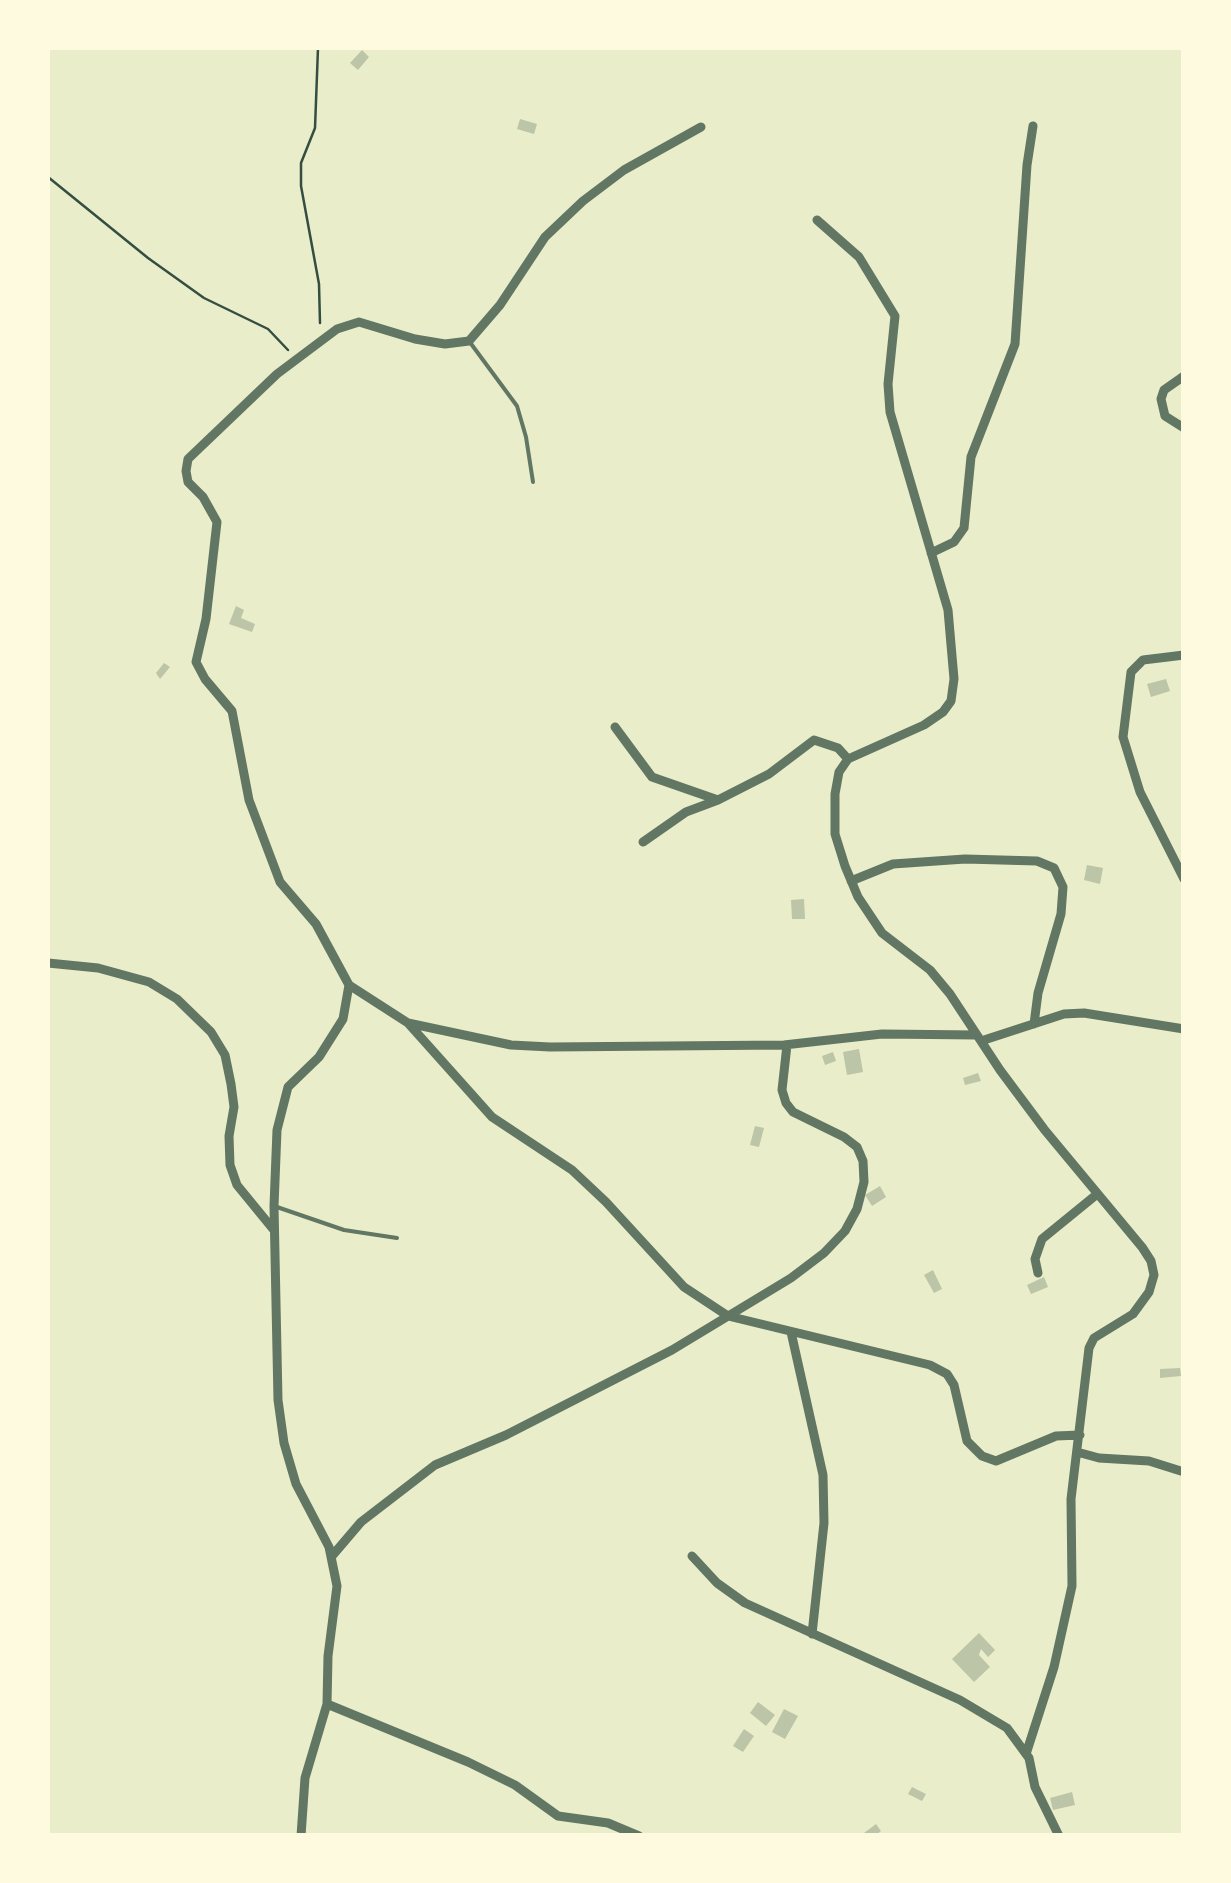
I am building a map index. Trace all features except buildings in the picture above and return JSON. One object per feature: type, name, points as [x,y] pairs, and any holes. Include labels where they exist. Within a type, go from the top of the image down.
[{"type":"street","points":[[931,553],[954,542],[964,528],[971,457],[1015,344],[1032,126]]},
{"type":"street","points":[[701,127],[624,170],[570,212],[544,236],[500,305],[469,341],[445,344],[414,339],[359,322],[337,329],[298,358],[188,459],[188,482],[203,497],[217,522],[206,619],[196,655],[200,671],[232,710],[249,800],[280,882],[316,924],[350,984],[408,1023],[492,1117],[572,1170],[684,1287],[728,1316],[930,1366],[947,1374],[954,1385],[967,1441],[982,1456],[996,1461],[1056,1436],[1080,1436]]},
{"type":"street","points":[[817,220],[860,258],[896,316],[888,384],[890,412],[948,610],[954,679],[951,701],[944,712],[924,725],[848,758],[839,772],[835,794],[835,834],[851,881],[882,934],[930,970],[950,994],[1011,1085],[1096,1195],[1142,1246],[1154,1276],[1133,1314],[1094,1338],[1089,1348],[1071,1499],[1072,1586],[1054,1668],[1026,1754]]},
{"type":"street","points":[[1184,376],[1164,390],[1161,398],[1166,416],[1184,428]]},
{"type":"street","points":[[1184,656],[1143,660],[1131,672],[1123,738],[1140,792],[1184,879]]},
{"type":"street","points":[[616,726],[652,777],[718,800]]},
{"type":"street","points":[[643,842],[686,812],[718,800],[786,764],[814,740],[838,748],[848,758]]},
{"type":"street","points":[[851,881],[892,864],[965,859],[1038,861],[1054,868],[1063,887],[1060,914],[1038,993],[1034,1024]]},
{"type":"street","points":[[48,963],[98,968],[149,982],[212,1032],[226,1055],[231,1084],[234,1107],[230,1165],[237,1186],[275,1231]]},
{"type":"street","points":[[300,1836],[305,1778],[328,1704],[328,1656],[337,1586],[332,1556],[296,1484],[284,1443],[278,1400],[274,1206],[281,1108],[288,1087],[332,1041],[343,1019],[350,984]]},
{"type":"street","points":[[408,1023],[471,1038],[550,1047],[787,1045],[882,1034],[979,1038],[1084,1012],[1184,1029]]},
{"type":"street","points":[[332,1556],[361,1522],[434,1465],[587,1395],[672,1350],[791,1278],[845,1231],[857,1209],[864,1182],[863,1161],[857,1147],[844,1137],[793,1112],[786,1103],[782,1090],[787,1045]]},
{"type":"street","points":[[1038,1273],[1034,1259],[1042,1239],[1096,1195]]},
{"type":"street","points":[[792,1332],[823,1474],[824,1523],[812,1634]]},
{"type":"street","points":[[1077,1452],[1099,1458],[1148,1461],[1184,1472]]},
{"type":"street","points":[[692,1556],[745,1603],[990,1716],[1007,1728],[1026,1754],[1036,1787],[1060,1836]]},
{"type":"street","points":[[328,1704],[468,1762],[514,1785],[558,1816],[608,1823],[639,1836]]},
{"type":"lane","points":[[469,341],[517,406],[534,482]]},
{"type":"lane","points":[[274,1206],[344,1230],[397,1238]]},
{"type":"path","points":[[316,344],[322,315],[320,284],[301,186],[302,163],[316,128],[318,48]]},
{"type":"path","points":[[48,177],[148,258],[204,298],[268,329],[298,358]]}]
